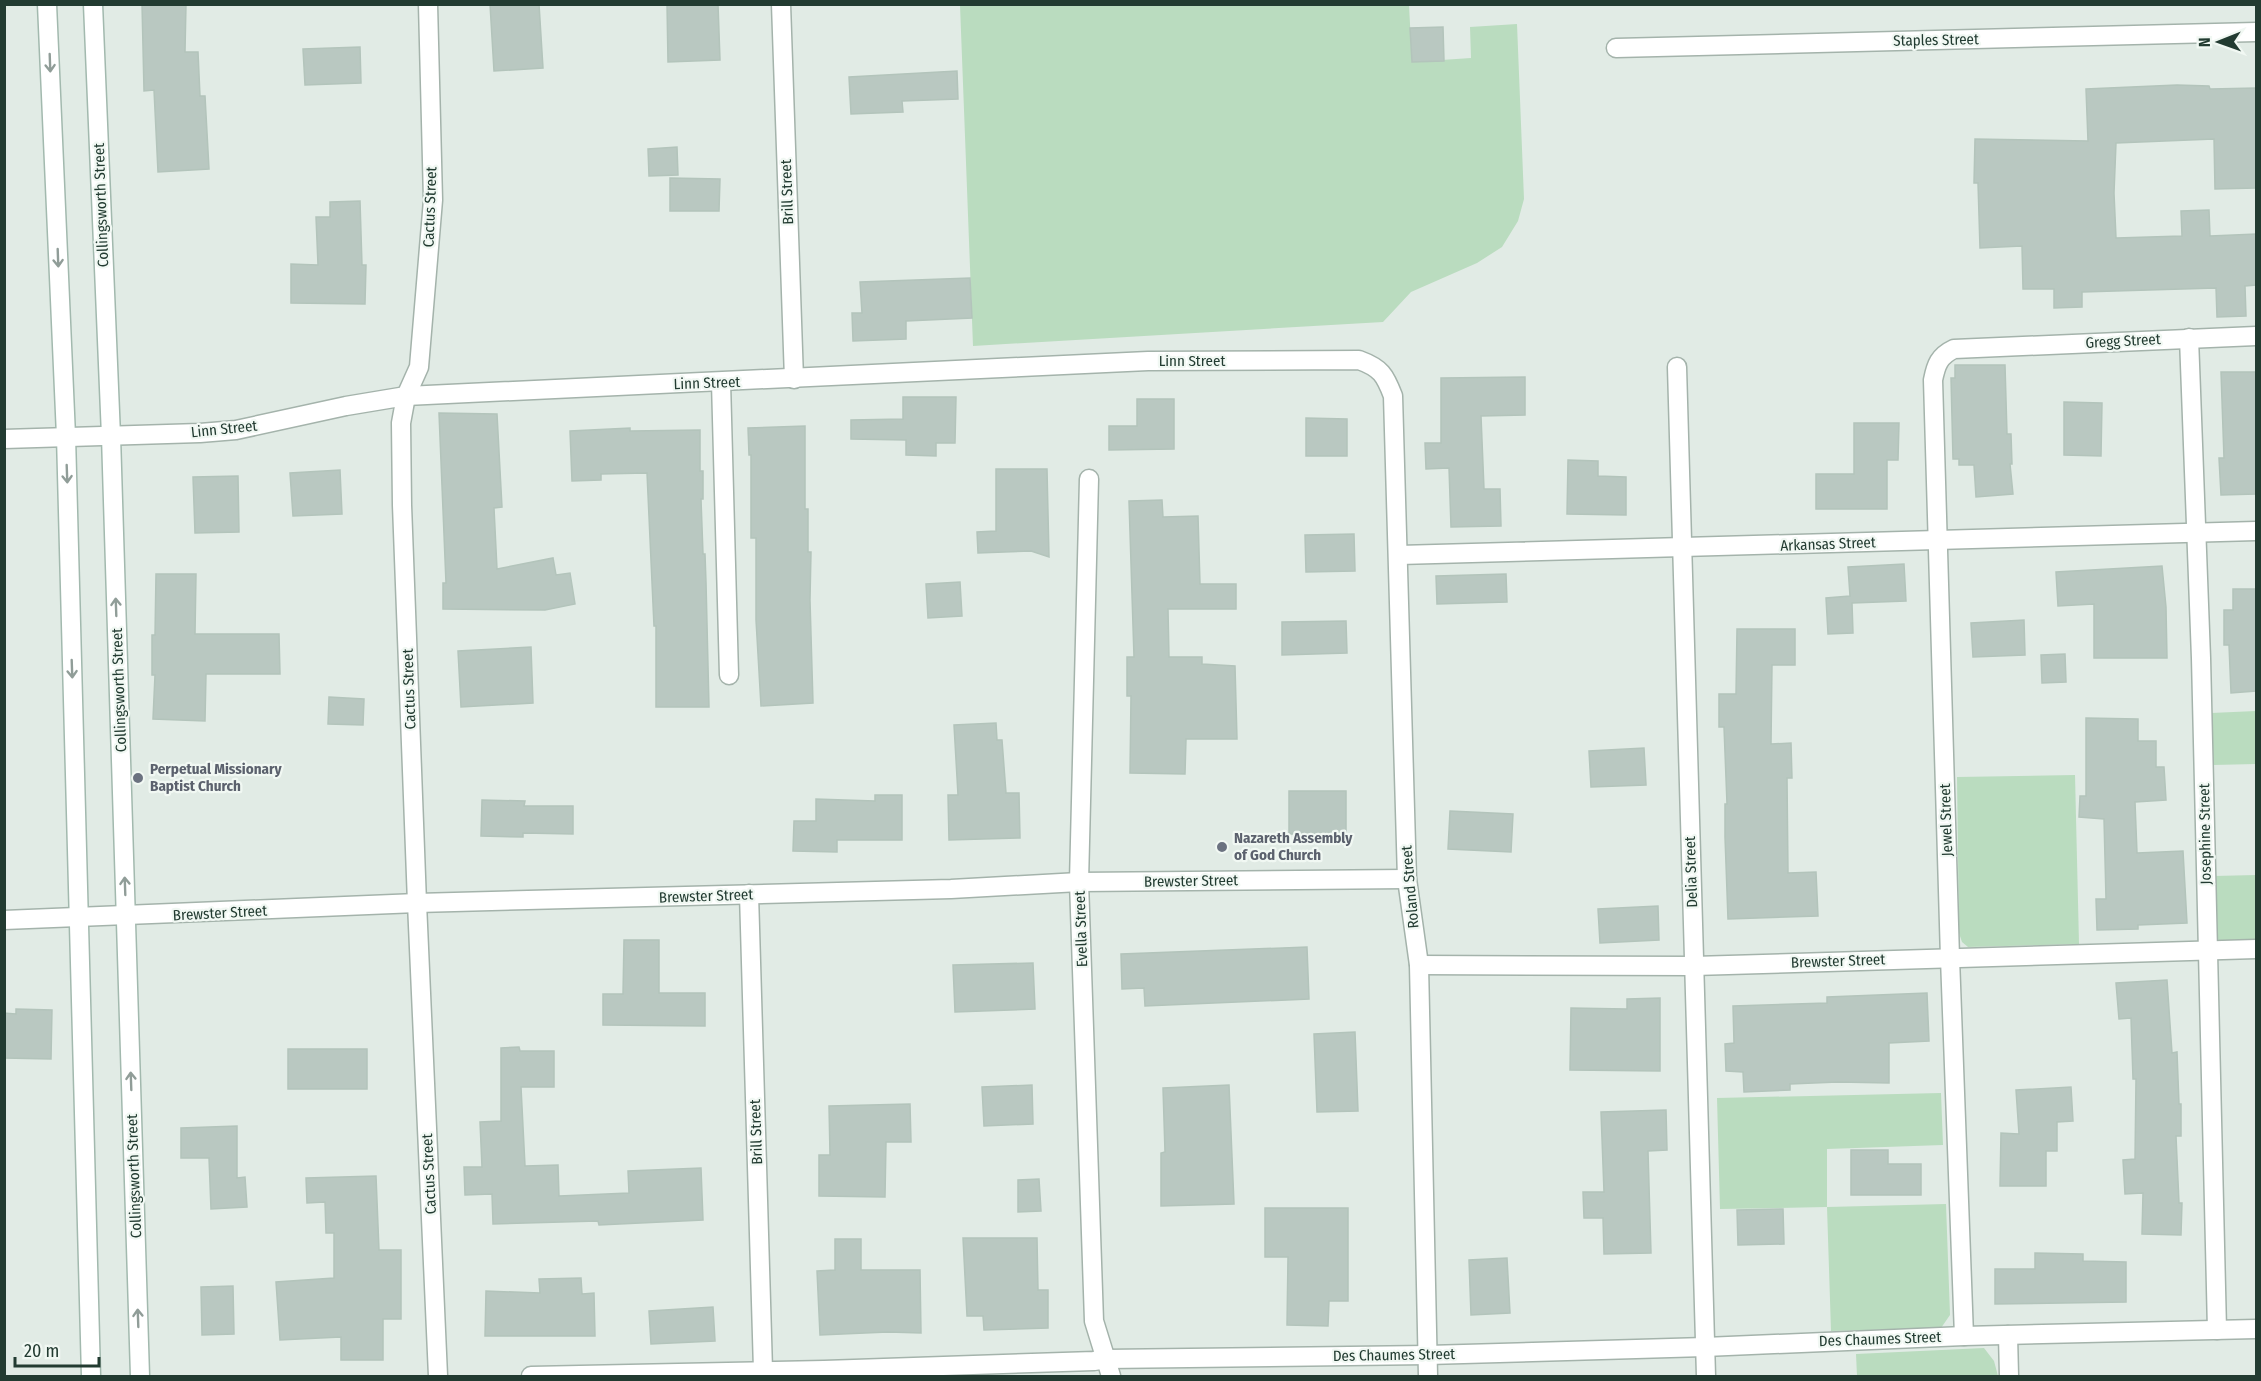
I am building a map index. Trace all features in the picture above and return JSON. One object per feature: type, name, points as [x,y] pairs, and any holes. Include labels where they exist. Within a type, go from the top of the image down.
[{"type":"street","points":[[48,4],[66,436],[91,1377]]},
{"type":"street","name":"Collingsworth Street","points":[[93,4],[111,436],[140,1377]]},
{"type":"street","name":"Cactus Street","points":[[428,4],[433,200],[419,367],[406,396],[401,423],[417,903],[438,1377]]},
{"type":"street","name":"Brill Street","points":[[781,4],[794,379]]},
{"type":"street","name":"Staples Street","points":[[1616,48],[2256,32]]},
{"type":"street","name":"Gregg Street","points":[[1990,347],[2256,336]]},
{"type":"street","name":"Josephine Street","points":[[2189,338],[2201,658],[2217,1330]]},
{"type":"street","name":"Jewel Street","points":[[1964,1336],[1950,958],[1934,380],[1939,359],[1954,349],[1990,347]]},
{"type":"street","name":"Linn Street","points":[[4,439],[236,430],[346,406],[406,396],[1148,361],[1359,360],[1376,366],[1387,379],[1393,396]]},
{"type":"street","name":"Delia Street","points":[[1677,367],[1706,1377]]},
{"type":"street","points":[[721,382],[729,675]]},
{"type":"street","name":"Roland Street","points":[[1393,396],[1407,879],[1419,965],[1428,1377]]},
{"type":"street","name":"Evella Street","points":[[1089,479],[1079,882],[1094,1321],[1112,1377]]},
{"type":"street","name":"Arkansas Street","points":[[1399,555],[2256,531]]},
{"type":"street","name":"Brewster Street","points":[[4,921],[417,903],[951,889],[1079,882],[1407,879]]},
{"type":"street","name":"Brill Street","points":[[749,894],[763,1370]]},
{"type":"street","name":"Brewster Street","points":[[1419,965],[1694,966],[2256,949]]},
{"type":"street","name":"Des Chaumes Street","points":[[531,1377],[763,1370],[824,1373],[1106,1359],[1428,1355],[1705,1347],[1964,1336],[2256,1329]]},
{"type":"street","points":[[2008,1335],[2009,1377]]},
{"type":"green space","points":[[960,5],[1409,5],[1412,62],[1471,58],[1470,27],[1517,24],[1524,199],[1518,221],[1502,247],[1477,263],[1411,292],[1383,322],[973,346]]},
{"type":"green space","points":[[2256,711],[2256,764],[2213,765],[2211,713]]},
{"type":"green space","points":[[2075,775],[2079,944],[1968,947],[1962,942],[1959,933],[1957,777]]},
{"type":"green space","points":[[2256,875],[2256,939],[2219,941],[2214,931],[2214,876]]},
{"type":"green space","points":[[1941,1093],[1943,1145],[1827,1149],[1827,1207],[1720,1209],[1717,1098]]},
{"type":"green space","points":[[1946,1204],[1950,1315],[1941,1328],[1831,1331],[1827,1207]]},
{"type":"green space","points":[[1984,1348],[1994,1361],[1998,1376],[1857,1376],[1856,1354]]},
{"type":"building","points":[[142,4],[186,4],[185,52],[198,52],[200,96],[205,96],[209,169],[158,172],[154,90],[144,91]]},
{"type":"building","points":[[490,4],[539,4],[543,68],[494,71]]},
{"type":"building","points":[[667,4],[718,4],[720,60],[668,62]]},
{"type":"building","points":[[1443,27],[1444,61],[1412,62],[1410,28]]},
{"type":"building","points":[[360,47],[361,83],[305,85],[303,49]]},
{"type":"building","points":[[957,71],[958,99],[902,101],[903,112],[851,114],[849,77]]},
{"type":"building","points":[[2209,86],[2210,89],[2256,88],[2256,188],[2215,189],[2214,139],[2116,143],[2114,193],[2116,238],[2182,236],[2181,211],[2209,210],[2210,236],[2256,234],[2256,285],[2245,286],[2246,316],[2217,317],[2216,288],[2082,292],[2082,307],[2054,308],[2054,289],[2023,289],[2022,246],[1980,248],[1978,183],[1974,183],[1975,139],[2088,141],[2086,89]]},
{"type":"building","points":[[677,147],[678,175],[649,176],[648,149]]},
{"type":"building","points":[[670,178],[720,179],[719,211],[670,211]]},
{"type":"building","points":[[360,201],[362,265],[366,265],[365,304],[291,303],[291,264],[318,265],[316,217],[330,217],[330,202]]},
{"type":"building","points":[[970,278],[972,318],[906,321],[906,339],[853,341],[852,313],[862,313],[860,282]]},
{"type":"building","points":[[1955,365],[2005,365],[2007,434],[2011,434],[2012,464],[2010,464],[2013,494],[1976,497],[1974,465],[1959,465],[1959,459],[1953,459],[1951,378],[1955,378]]},
{"type":"building","points":[[2221,372],[2256,372],[2256,494],[2221,495],[2219,458],[2224,458]]},
{"type":"building","points":[[1525,377],[1525,415],[1481,416],[1484,489],[1500,489],[1501,526],[1451,527],[1449,468],[1426,469],[1425,443],[1441,443],[1441,378]]},
{"type":"building","points":[[903,397],[956,397],[955,443],[936,443],[936,456],[906,455],[906,440],[851,439],[851,420],[903,419]]},
{"type":"building","points":[[1137,399],[1174,399],[1174,449],[1109,450],[1109,426],[1137,426]]},
{"type":"building","points":[[2064,402],[2102,403],[2101,456],[2064,455]]},
{"type":"building","points":[[439,413],[497,414],[502,507],[494,508],[497,569],[553,558],[556,575],[570,573],[575,604],[545,610],[443,609],[443,583],[446,583]]},
{"type":"building","points":[[1306,418],[1347,419],[1347,456],[1306,456]]},
{"type":"building","points":[[1854,423],[1899,423],[1898,460],[1887,460],[1887,509],[1816,509],[1816,474],[1854,474]]},
{"type":"building","points":[[805,426],[805,509],[808,509],[808,552],[811,552],[813,703],[761,706],[756,620],[756,538],[751,538],[751,455],[749,455],[748,428]]},
{"type":"building","points":[[630,428],[630,431],[700,430],[709,707],[656,707],[656,626],[654,626],[647,473],[601,474],[601,480],[572,481],[570,431]]},
{"type":"building","points":[[1568,460],[1598,461],[1598,476],[1626,477],[1626,515],[1567,514]]},
{"type":"building","points":[[996,469],[1047,469],[1049,557],[1031,551],[978,553],[977,532],[996,531]]},
{"type":"building","points":[[340,470],[342,514],[293,516],[290,473]]},
{"type":"building","points":[[238,476],[239,532],[195,533],[193,477]]},
{"type":"building","points":[[1162,500],[1163,517],[1198,516],[1200,584],[1236,584],[1236,609],[1168,609],[1169,657],[1202,657],[1202,664],[1235,666],[1237,739],[1186,739],[1185,774],[1130,773],[1131,696],[1127,696],[1127,657],[1134,657],[1129,501]]},
{"type":"building","points":[[1354,534],[1355,571],[1306,572],[1305,535]]},
{"type":"building","points":[[1904,564],[1906,601],[1852,603],[1853,633],[1828,634],[1826,598],[1850,596],[1848,567]]},
{"type":"building","points":[[2162,566],[2167,658],[2094,658],[2094,604],[2058,606],[2056,572]]},
{"type":"building","points":[[156,574],[196,574],[195,634],[279,634],[280,674],[206,674],[205,721],[153,719],[155,675],[152,675],[152,635],[155,635]]},
{"type":"building","points":[[1506,574],[1507,602],[1437,604],[1436,576]]},
{"type":"building","points":[[960,582],[962,616],[928,618],[926,584]]},
{"type":"building","points":[[2233,589],[2256,589],[2256,691],[2231,693],[2229,645],[2224,645],[2224,610],[2233,610]]},
{"type":"building","points":[[2024,620],[2025,655],[1973,657],[1971,623]]},
{"type":"building","points":[[1346,621],[1347,653],[1282,655],[1282,622]]},
{"type":"building","points":[[1737,629],[1795,629],[1795,665],[1772,665],[1771,744],[1791,743],[1792,778],[1787,778],[1788,873],[1816,872],[1818,916],[1728,919],[1724,727],[1719,727],[1719,694],[1736,694]]},
{"type":"building","points":[[531,647],[533,703],[461,707],[458,651]]},
{"type":"building","points":[[2065,654],[2066,682],[2042,683],[2041,655]]},
{"type":"building","points":[[329,697],[364,699],[363,725],[328,724]]},
{"type":"building","points":[[2086,718],[2138,719],[2138,741],[2156,741],[2156,767],[2164,767],[2166,800],[2135,802],[2137,853],[2183,851],[2187,923],[2138,925],[2138,929],[2097,930],[2096,899],[2106,899],[2104,819],[2079,817],[2080,796],[2086,796]]},
{"type":"building","points":[[996,723],[997,740],[1002,740],[1006,793],[1019,793],[1020,838],[949,840],[948,795],[958,795],[954,725]]},
{"type":"building","points":[[1644,748],[1646,785],[1591,787],[1589,751]]},
{"type":"building","points":[[1289,791],[1346,791],[1346,834],[1289,834]]},
{"type":"building","points":[[875,795],[902,795],[902,840],[837,840],[837,852],[793,851],[794,821],[816,821],[816,799],[875,801]]},
{"type":"building","points":[[482,800],[525,801],[524,806],[573,806],[573,834],[523,833],[523,837],[481,836]]},
{"type":"building","points":[[1450,811],[1513,814],[1511,852],[1448,849]]},
{"type":"building","points":[[1658,906],[1659,940],[1600,943],[1598,909]]},
{"type":"building","points":[[624,940],[659,940],[659,993],[705,993],[705,1026],[603,1025],[603,994],[623,994]]},
{"type":"building","points":[[1307,947],[1309,999],[1145,1006],[1144,988],[1122,989],[1121,954]]},
{"type":"building","points":[[1033,963],[1035,1009],[955,1012],[953,965]]},
{"type":"building","points":[[2167,980],[2172,1053],[2177,1052],[2179,1104],[2181,1104],[2181,1136],[2176,1136],[2179,1203],[2182,1203],[2181,1235],[2142,1234],[2143,1193],[2125,1194],[2123,1160],[2135,1159],[2136,1079],[2133,1079],[2131,1018],[2119,1019],[2116,983]]},
{"type":"building","points":[[1927,993],[1929,1041],[1889,1043],[1889,1083],[1790,1084],[1790,1090],[1744,1092],[1743,1072],[1726,1071],[1725,1044],[1734,1043],[1733,1006],[1827,1003],[1827,997]]},
{"type":"building","points":[[1660,998],[1660,1071],[1570,1070],[1571,1008],[1627,1009],[1627,999]]},
{"type":"building","points":[[16,1009],[52,1010],[51,1059],[4,1058],[4,1013],[16,1014]]},
{"type":"building","points":[[1355,1032],[1358,1111],[1317,1112],[1314,1034]]},
{"type":"building","points":[[519,1047],[520,1051],[554,1051],[554,1087],[521,1087],[525,1166],[558,1165],[559,1196],[629,1193],[628,1171],[701,1168],[703,1220],[599,1225],[598,1221],[493,1224],[492,1194],[465,1195],[464,1167],[482,1167],[480,1122],[501,1121],[501,1048]]},
{"type":"building","points":[[288,1049],[367,1049],[367,1089],[288,1089]]},
{"type":"building","points":[[1032,1085],[1033,1124],[984,1126],[982,1087]]},
{"type":"building","points":[[1229,1085],[1234,1204],[1161,1206],[1161,1153],[1165,1152],[1163,1088]]},
{"type":"building","points":[[2071,1087],[2073,1121],[2057,1122],[2057,1151],[2046,1151],[2046,1186],[2000,1186],[2001,1133],[2019,1134],[2016,1090]]},
{"type":"building","points":[[910,1104],[911,1142],[886,1142],[885,1197],[819,1196],[819,1155],[830,1155],[829,1106]]},
{"type":"building","points":[[1666,1110],[1667,1150],[1648,1151],[1651,1253],[1604,1254],[1603,1218],[1584,1218],[1583,1192],[1604,1192],[1601,1112]]},
{"type":"building","points":[[237,1126],[237,1178],[245,1177],[247,1207],[211,1209],[209,1158],[181,1158],[181,1128]]},
{"type":"building","points":[[1851,1150],[1888,1150],[1888,1164],[1921,1164],[1921,1195],[1851,1195]]},
{"type":"building","points":[[376,1176],[379,1250],[401,1250],[401,1319],[383,1319],[383,1360],[341,1360],[341,1337],[280,1340],[276,1282],[334,1278],[334,1233],[326,1233],[325,1202],[307,1203],[306,1178]]},
{"type":"building","points":[[1039,1179],[1041,1211],[1018,1212],[1018,1180]]},
{"type":"building","points":[[1265,1208],[1348,1208],[1348,1301],[1329,1301],[1328,1326],[1287,1325],[1288,1257],[1265,1257]]},
{"type":"building","points":[[1783,1209],[1784,1244],[1738,1245],[1737,1210]]},
{"type":"building","points":[[963,1238],[1037,1238],[1038,1290],[1048,1290],[1048,1328],[984,1330],[983,1316],[967,1316]]},
{"type":"building","points":[[835,1239],[861,1239],[861,1270],[920,1270],[921,1333],[820,1335],[817,1271],[835,1270]]},
{"type":"building","points":[[2035,1253],[2083,1254],[2083,1261],[2126,1262],[2126,1302],[1995,1304],[1995,1269],[2035,1269]]},
{"type":"building","points":[[1507,1258],[1510,1313],[1471,1315],[1469,1260]]},
{"type":"building","points":[[581,1278],[582,1294],[594,1293],[595,1336],[485,1336],[486,1291],[540,1293],[539,1279]]},
{"type":"building","points":[[233,1286],[234,1334],[202,1335],[201,1287]]},
{"type":"building","points":[[713,1307],[715,1341],[651,1344],[649,1311]]},
{"type":"place","name":"Perpetual Missionary Baptist Church","points":[[138,778]]},
{"type":"place","name":"Nazareth Assembly of God Church","points":[[1222,847]]}]
